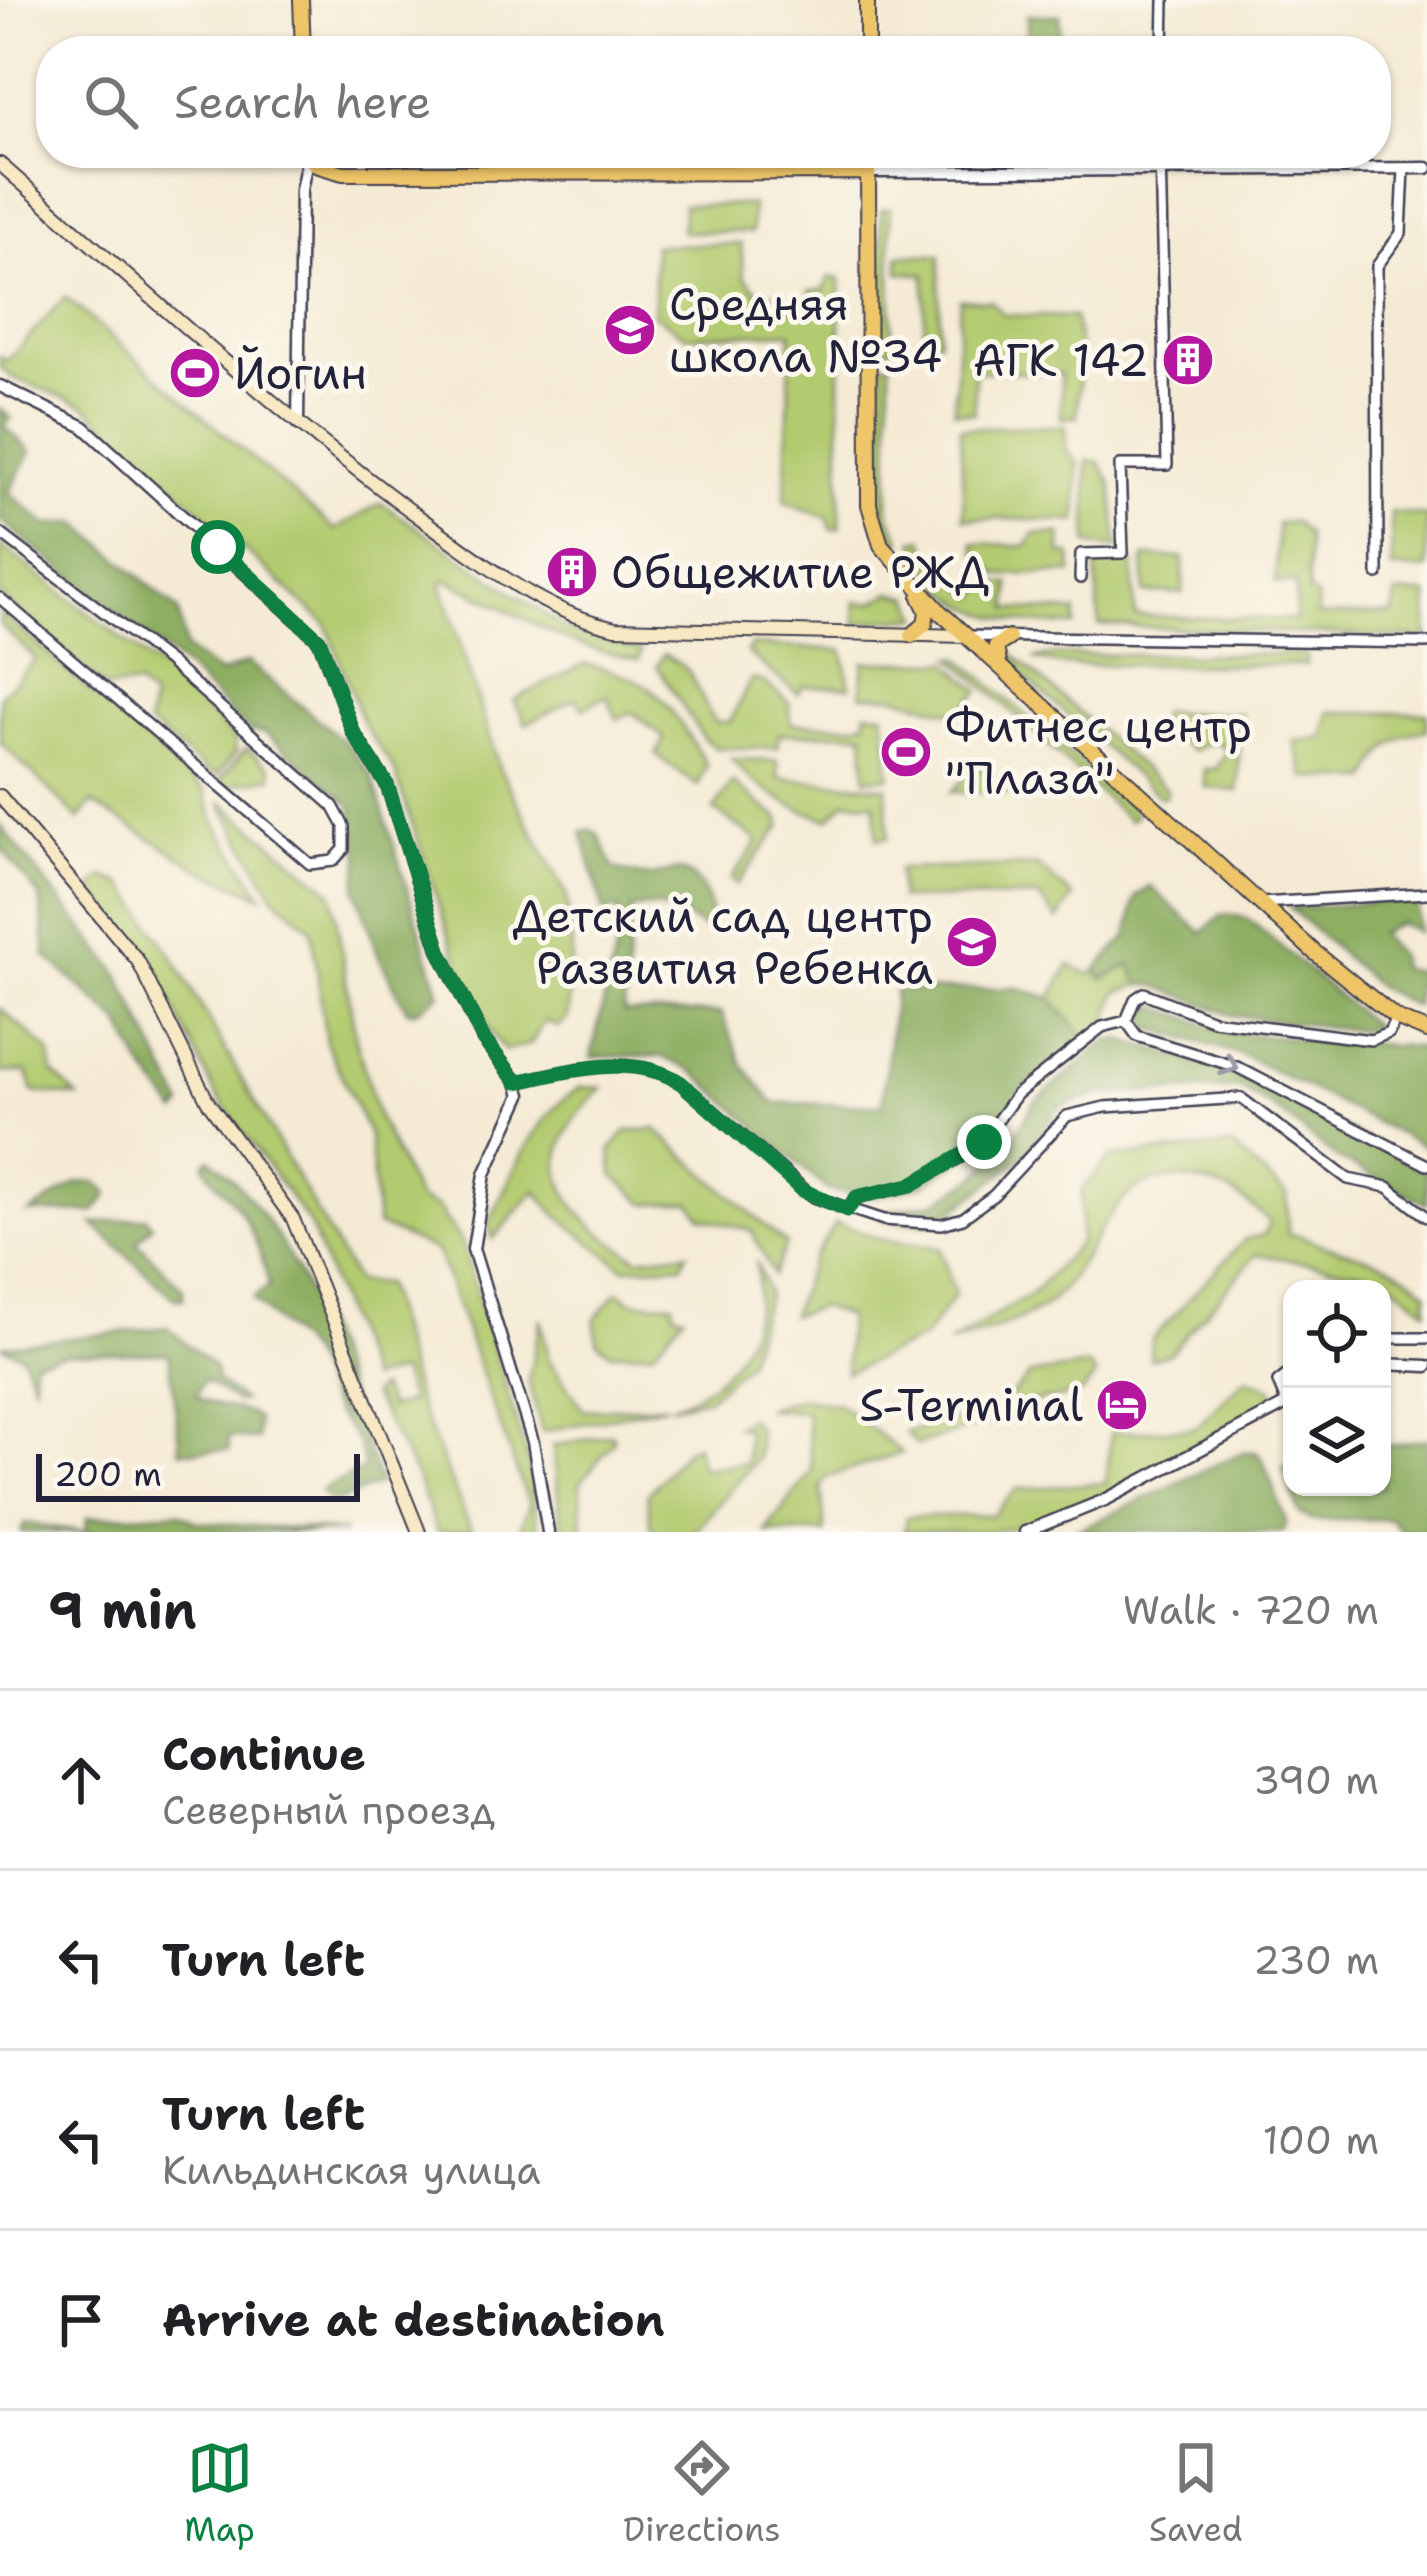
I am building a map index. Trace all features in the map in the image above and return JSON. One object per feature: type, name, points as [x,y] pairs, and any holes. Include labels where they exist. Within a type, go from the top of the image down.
[{"type":"main road","points":[[301,0],[302,36]]},
{"type":"main road","points":[[867,0],[867,36]]},
{"type":"main road","points":[[0,164],[298,424],[497,574],[596,624],[744,634],[966,636]]},
{"type":"main road","points":[[326,168],[343,173],[868,172]]},
{"type":"main road","points":[[868,168],[869,505],[880,545],[927,611],[926,624],[912,635]]},
{"type":"main road","points":[[910,583],[1261,903],[1396,1018],[1427,1031]]},
{"type":"main road","points":[[1002,669],[995,646],[1009,638]]},
{"type":"main road","points":[[0,796],[138,962],[208,1102],[293,1219],[419,1532]]},
{"type":"street","points":[[1163,36],[1164,0]]},
{"type":"street","points":[[298,424],[301,190],[305,168]]},
{"type":"street","points":[[1378,574],[1377,266],[1401,233],[1404,168]]},
{"type":"street","points":[[868,172],[1427,168]]},
{"type":"street","points":[[1080,578],[1081,554],[1124,553],[1120,465],[1167,465],[1160,171]]},
{"type":"street","points":[[0,386],[84,427],[319,640],[353,732],[387,785],[440,951],[483,1039],[517,1082],[519,1109],[485,1174],[473,1249],[533,1442],[548,1532]]},
{"type":"street","points":[[0,533],[168,661],[333,806],[344,826],[344,849],[333,861],[310,864],[0,598]]},
{"type":"street","points":[[966,636],[1427,643]]},
{"type":"street","points":[[1261,903],[1427,893]]},
{"type":"street","points":[[1126,1021],[1135,999],[1144,993],[1213,1020],[1371,1040],[1389,1033],[1396,1018]]},
{"type":"street","points":[[847,1210],[857,1197],[911,1185],[978,1147],[1017,1094],[1102,1027],[1126,1021]]},
{"type":"street","points":[[1126,1021],[1137,1036],[1237,1066],[1427,1165]]},
{"type":"street","points":[[517,1082],[562,1072],[639,1066],[670,1076],[802,1190],[884,1220],[942,1224],[963,1218],[994,1195],[1067,1116],[1105,1107],[1241,1098],[1348,1180],[1388,1187],[1427,1217]]},
{"type":"street","points":[[1391,1338],[1427,1338]]},
{"type":"street","points":[[1391,1364],[1427,1366]]},
{"type":"street","points":[[1025,1532],[1105,1500],[1283,1406]]},
{"type":"green space","points":[[1027,15],[1060,15],[1060,36],[1027,36]]},
{"type":"green space","points":[[683,205],[752,205],[752,232],[682,232]]},
{"type":"green space","points":[[890,208],[892,349],[882,349],[881,209]]},
{"type":"green space","points":[[741,244],[744,276],[759,293],[772,293],[773,310],[811,309],[810,291],[824,290],[829,277],[840,279],[840,528],[831,529],[828,518],[785,502],[791,332],[687,336],[654,315],[654,245]]},
{"type":"green space","points":[[899,255],[940,255],[939,340],[924,339],[925,274],[899,273]]},
{"type":"green space","points":[[65,297],[335,530],[381,503],[568,630],[641,651],[639,660],[584,646],[446,580],[441,583],[500,770],[566,893],[572,943],[568,1017],[559,1027],[544,1021],[531,1044],[505,1051],[491,1033],[452,945],[394,769],[364,726],[326,624],[84,405],[11,377],[0,367],[0,356],[7,361]]},
{"type":"green space","points":[[960,299],[991,301],[1004,315],[1074,317],[1081,356],[1077,417],[1061,418],[1061,374],[975,371],[974,413],[954,411]]},
{"type":"green space","points":[[882,363],[890,363],[889,514],[902,541],[897,546],[883,516]]},
{"type":"green space","points":[[0,409],[11,418],[5,427],[31,451],[9,493],[47,525],[77,522],[178,610],[186,650],[220,674],[248,662],[345,742],[372,776],[440,994],[416,1011],[407,1010],[379,957],[356,889],[360,858],[352,806],[265,733],[249,731],[181,664],[0,520]]},
{"type":"green space","points":[[1065,426],[1066,450],[1078,463],[1077,521],[964,518],[960,428]]},
{"type":"green space","points":[[1087,461],[1099,462],[1112,484],[1118,548],[1088,544]]},
{"type":"green space","points":[[1391,512],[1427,516],[1427,569],[1392,569]]},
{"type":"green space","points":[[1294,522],[1307,535],[1309,593],[1317,597],[1318,616],[1393,614],[1396,594],[1427,594],[1427,638],[1099,625],[1096,561],[1133,561],[1135,616],[1296,620],[1296,583],[1276,583],[1277,523]]},
{"type":"green space","points":[[1034,534],[1061,534],[1061,554],[1071,555],[1072,573],[999,575],[978,558],[974,543],[1027,546]]},
{"type":"green space","points":[[923,538],[931,556],[975,598],[991,582],[1010,584],[1009,609],[1076,612],[1075,626],[1001,618],[959,600],[926,566],[914,540]]},
{"type":"green space","points":[[0,545],[164,671],[235,738],[236,752],[218,774],[209,773],[148,724],[152,699],[137,685],[107,689],[0,595]]},
{"type":"green space","points":[[1144,557],[1183,558],[1183,593],[1144,593]]},
{"type":"green space","points":[[891,592],[911,597],[920,617],[856,623],[855,602],[872,603]]},
{"type":"green space","points":[[0,612],[205,791],[214,821],[262,896],[205,872],[92,803],[79,819],[0,742],[0,696],[36,659],[0,625]]},
{"type":"green space","points":[[752,645],[843,650],[850,687],[803,686],[798,694],[751,656],[747,651]]},
{"type":"green space","points":[[1007,649],[1167,790],[1166,796],[1160,797],[1001,656]]},
{"type":"green space","points":[[664,654],[688,670],[714,722],[730,722],[751,679],[764,682],[789,703],[791,724],[856,725],[866,720],[866,712],[884,713],[890,777],[866,779],[864,733],[779,734],[778,748],[716,748],[703,738],[657,666]]},
{"type":"green space","points":[[1306,654],[1306,665],[1065,665],[1034,659],[1052,655]]},
{"type":"green space","points":[[952,657],[959,657],[1134,809],[1135,817],[1129,820]]},
{"type":"green space","points":[[864,662],[948,662],[980,691],[958,714],[894,696],[861,695]]},
{"type":"green space","points":[[584,664],[631,677],[659,696],[707,765],[698,786],[656,755],[664,738],[632,712],[617,719],[607,696],[583,708],[576,698],[526,724],[514,700]]},
{"type":"green space","points":[[1161,712],[1240,714],[1238,791],[1205,787],[1204,769],[1216,769],[1227,750],[1214,740],[1192,751],[1157,723]]},
{"type":"green space","points":[[1329,712],[1427,713],[1427,730],[1391,746],[1369,780],[1305,778],[1294,741],[1323,738]]},
{"type":"green space","points":[[247,748],[271,768],[272,777],[224,786],[218,782]]},
{"type":"green space","points":[[731,759],[778,761],[778,778],[887,787],[888,838],[877,839],[875,803],[845,801],[829,819],[815,815],[776,796]]},
{"type":"green space","points":[[978,765],[1014,793],[951,792]]},
{"type":"green space","points":[[732,782],[780,819],[781,826],[737,884],[731,879],[759,841],[714,810]]},
{"type":"green space","points":[[220,801],[332,892],[356,1040],[378,1117],[418,1200],[437,1207],[462,1243],[529,1463],[538,1532],[519,1532],[529,1505],[437,1251],[377,1225],[369,1135],[326,1042],[312,929],[274,896]]},
{"type":"green space","points":[[0,825],[117,971],[183,1106],[177,1113],[142,1066],[120,1023],[46,956],[40,897],[0,847]]},
{"type":"green space","points":[[590,829],[599,835],[613,868],[642,876],[688,874],[705,894],[711,911],[711,927],[705,929],[661,908],[631,909],[624,1013],[721,1013],[743,1065],[773,1103],[882,1105],[895,991],[1019,988],[1051,998],[1087,1040],[1023,1088],[991,1138],[924,1185],[872,1197],[828,1190],[693,1071],[660,1056],[591,1057],[621,926],[618,911],[611,909],[605,916],[582,832]]},
{"type":"green space","points":[[1038,866],[1073,897],[1058,920],[1039,897],[900,899],[898,869]]},
{"type":"green space","points":[[104,877],[124,885],[172,955],[356,1282],[385,1284],[417,1400],[472,1532],[437,1532],[416,1476],[372,1394],[380,1388],[389,1408],[410,1402],[400,1372],[369,1380],[309,1223],[216,1095],[151,960],[96,894],[93,885]]},
{"type":"green space","points":[[1150,886],[1202,933],[1223,914],[1247,918],[1375,1027],[1362,1031],[1232,1015],[1154,985],[1140,985],[1130,965],[1103,979],[1096,970],[1127,937],[1136,897]]},
{"type":"green space","points":[[1417,900],[1418,932],[1399,923],[1379,934],[1398,955],[1400,969],[1418,972],[1415,1006],[1379,988],[1290,908]]},
{"type":"green space","points":[[1130,964],[1140,985],[1117,992],[1105,1028],[1087,1040],[1051,998],[1069,965],[1092,975],[1096,970],[1104,979]]},
{"type":"green space","points":[[1151,1005],[1231,1033],[1427,1048],[1427,1148],[1240,1054],[1149,1028],[1142,1020]]},
{"type":"green space","points":[[0,1008],[49,1051],[53,1073],[78,1097],[33,1092],[27,1072],[0,1072]]},
{"type":"green space","points":[[1121,1040],[1237,1073],[1427,1172],[1427,1204],[1335,1157],[1279,1111],[1239,1088],[1100,1094],[1060,1107],[1025,1157],[935,1224],[886,1221],[877,1213],[936,1202],[974,1178],[1006,1150],[1034,1103],[1107,1041]]},
{"type":"green space","points":[[581,1087],[603,1088],[579,1113],[565,1137],[559,1160],[571,1202],[588,1222],[638,1258],[687,1253],[682,1265],[624,1268],[555,1214],[536,1190],[493,1239],[488,1225],[526,1148],[550,1114]]},
{"type":"green space","points":[[655,1129],[786,1244],[773,1275],[752,1231],[701,1217],[691,1202],[646,1204],[613,1175],[611,1149],[627,1131]]},
{"type":"green space","points":[[1232,1146],[1287,1195],[1288,1234],[1394,1268],[1427,1291],[1427,1310],[1383,1276],[1257,1254],[1169,1354],[1150,1359],[1151,1340],[1245,1239],[1264,1235],[1270,1222],[1220,1187],[1183,1179],[1157,1180],[1136,1189],[1119,1204],[1050,1302],[1017,1320],[949,1344],[1034,1292],[1080,1242],[1082,1189],[1111,1157]]},
{"type":"green space","points":[[210,1158],[243,1190],[295,1267],[333,1352],[380,1484],[338,1501],[327,1499],[321,1490],[365,1468],[358,1443],[332,1407],[309,1353],[253,1299],[269,1286],[264,1264],[246,1222],[204,1164]]},
{"type":"green space","points":[[96,1182],[109,1194],[94,1212],[30,1213],[77,1183]]},
{"type":"green space","points":[[146,1217],[152,1225],[137,1242],[183,1289],[183,1299],[174,1298],[93,1224]]},
{"type":"green space","points":[[836,1223],[880,1239],[940,1248],[955,1295],[924,1338],[846,1373],[847,1316],[820,1307],[791,1316],[813,1257]]},
{"type":"green space","points":[[756,1261],[768,1293],[747,1362],[708,1398],[670,1406],[712,1384],[740,1350],[755,1308]]},
{"type":"green space","points":[[618,1291],[633,1302],[673,1303],[674,1312],[684,1315],[653,1351],[611,1353],[597,1342],[595,1319]]},
{"type":"green space","points":[[541,1318],[549,1360],[584,1410],[667,1405],[542,1432],[528,1381]]},
{"type":"green space","points":[[167,1327],[213,1366],[217,1381],[243,1401],[236,1402],[204,1380],[196,1395],[257,1419],[257,1439],[228,1437],[229,1450],[180,1451],[169,1353],[67,1353],[34,1360],[34,1386],[22,1355],[0,1346]]},
{"type":"green space","points":[[1089,1366],[1096,1376],[1080,1394],[1019,1404],[992,1421],[917,1445],[905,1432],[998,1409],[1030,1375]]},
{"type":"green space","points":[[1246,1378],[1271,1388],[1276,1399],[1099,1497],[1025,1525],[988,1532],[904,1532],[906,1517],[993,1515],[1017,1489],[1106,1483],[1111,1433],[1195,1428]]},
{"type":"green space","points":[[801,1398],[839,1404],[902,1453],[827,1477],[821,1486],[825,1532],[765,1532],[812,1471],[806,1412],[764,1409]]},
{"type":"green space","points":[[749,1418],[758,1429],[758,1458],[694,1532],[657,1532],[651,1527],[647,1495],[686,1449],[696,1445],[701,1468],[746,1463],[747,1430],[736,1426]]},
{"type":"green space","points":[[612,1434],[614,1441],[580,1483],[583,1532],[562,1532],[553,1446]]},
{"type":"green space","points":[[1427,1439],[1427,1532],[1401,1532],[1391,1519],[1312,1520],[1299,1513],[1293,1496],[1391,1496],[1391,1445]]},
{"type":"green space","points":[[1243,1452],[1256,1452],[1263,1460],[1286,1522],[1283,1532],[1073,1532]]},
{"type":"green space","points":[[178,1512],[198,1522],[345,1532],[86,1532],[87,1518]]},
{"type":"green space","points":[[25,1523],[86,1532],[21,1532]]},
{"type":"place","name":"Средняя школа №34","points":[[630,330]]},
{"type":"place","name":"АГК 142","points":[[1188,360]]},
{"type":"place","name":"Йогин","points":[[195,373]]},
{"type":"place","name":"Общежитие РЖД","points":[[572,572]]},
{"type":"place","name":"Фитнес центр \"Плаза\"","points":[[906,752]]},
{"type":"place","name":"Детский сад центр Развития Ребенка","points":[[972,942]]},
{"type":"place","name":"S-Terminal","points":[[1122,1405]]},
{"type":"route","points":[[218,547],[319,640],[353,732],[387,785],[440,951],[483,1039],[517,1082],[620,1066],[658,1071],[681,1083],[802,1190],[847,1210],[857,1197],[911,1185],[984,1142]]}]
